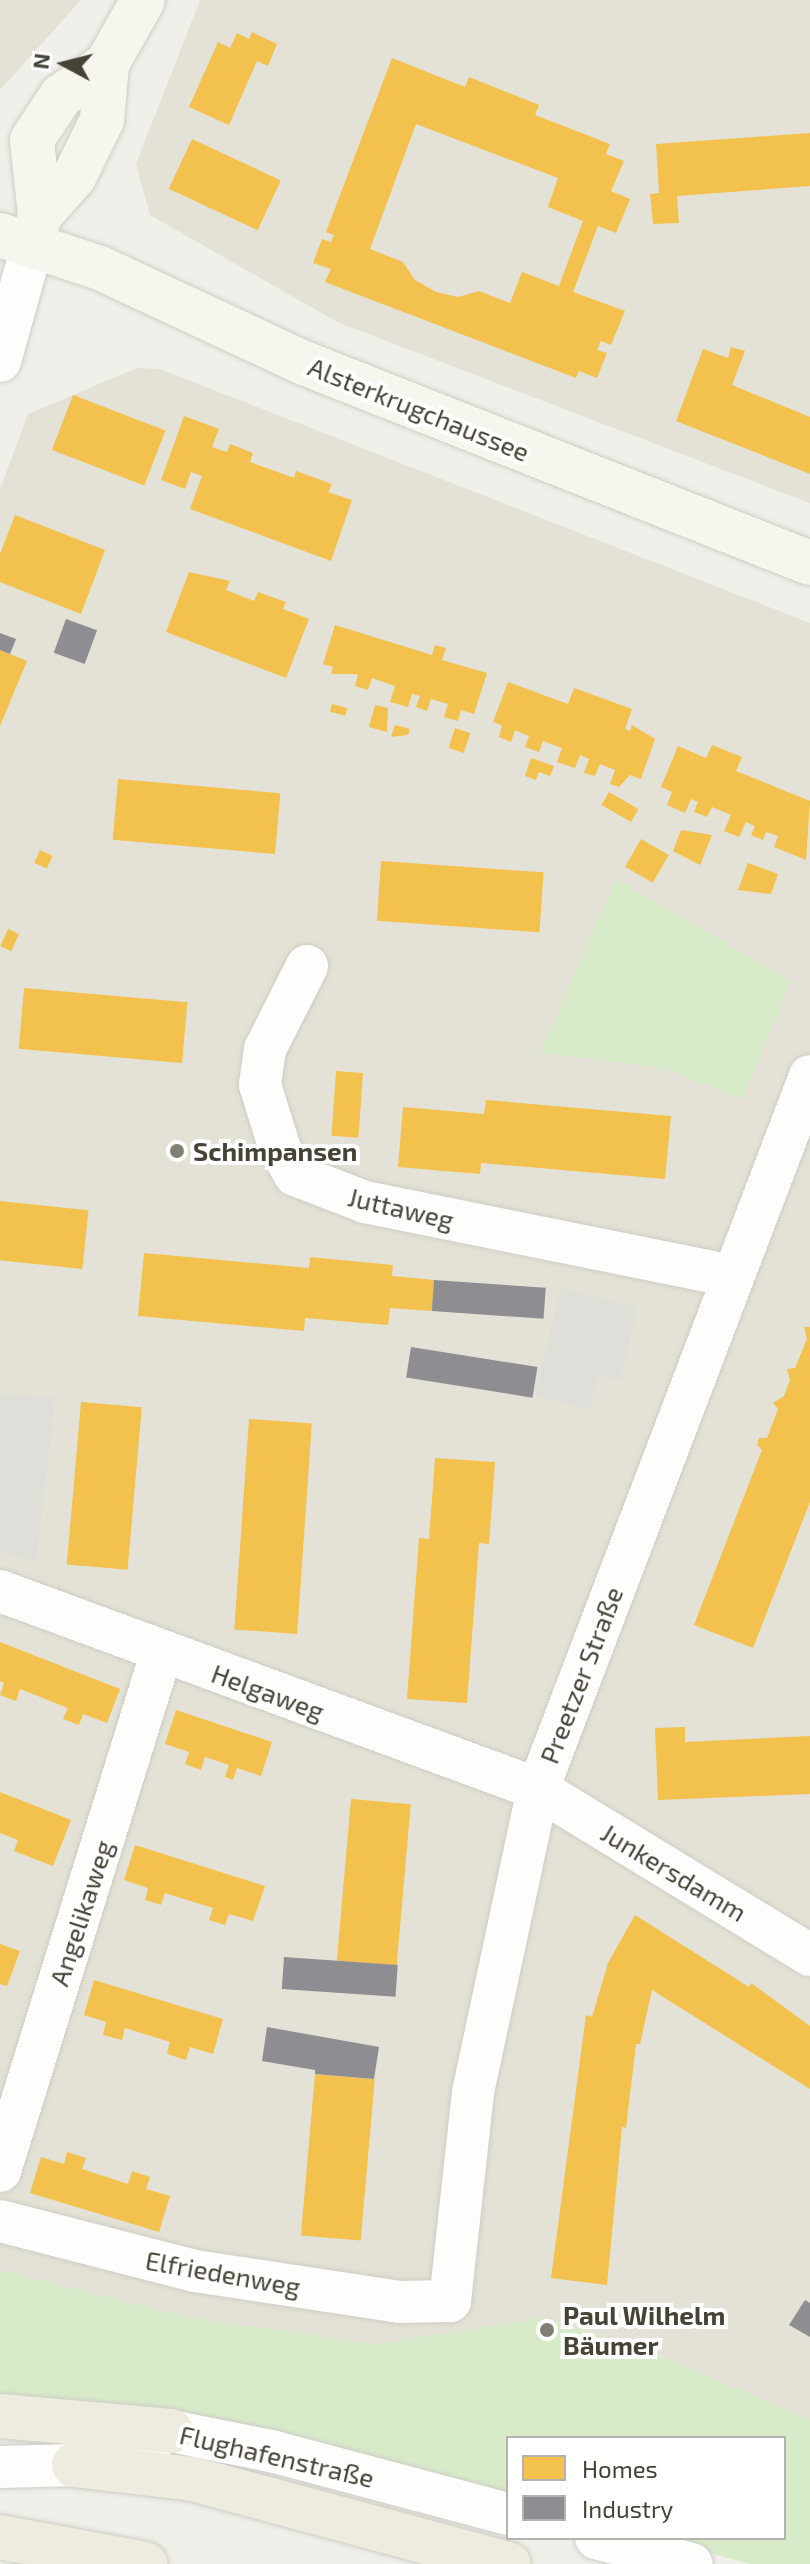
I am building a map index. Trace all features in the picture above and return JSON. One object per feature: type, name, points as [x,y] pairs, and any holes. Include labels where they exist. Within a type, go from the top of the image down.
[{"type":"highway","points":[[0,2416],[171,2431]]},
{"type":"highway","points":[[74,2465],[193,2479],[509,2564]]},
{"type":"highway","points":[[0,2537],[146,2564]]},
{"type":"main road","points":[[24,231],[74,177],[102,120],[107,64],[143,0]]},
{"type":"main road","points":[[24,231],[16,144],[61,96],[107,64]]},
{"type":"main road","name":"Alsterkrugchaussee","points":[[24,231],[304,363],[810,563]]},
{"type":"street","points":[[0,361],[24,231]]},
{"type":"street","name":"Juttaweg","points":[[307,966],[265,1049],[260,1085],[271,1125],[295,1175],[365,1202],[731,1276]]},
{"type":"street","name":"Preetzer Straße","points":[[450,2301],[473,2092],[538,1789],[731,1276],[810,1076]]},
{"type":"street","name":"Helgaweg","points":[[0,1591],[161,1654],[538,1789]]},
{"type":"street","name":"Angelikaweg","points":[[0,2171],[161,1654]]},
{"type":"street","name":"Junkersdamm","points":[[538,1789],[810,1955]]},
{"type":"street","name":"Elfriedenweg","points":[[0,2221],[195,2271],[399,2302],[450,2301]]},
{"type":"street","name":"Flughafenstraße","points":[[0,2467],[74,2465],[171,2431],[289,2456],[506,2513]]},
{"type":"street","points":[[603,2540],[692,2564]]},
{"type":"shaded area","points":[[0,0],[81,0],[0,90]]},
{"type":"shaded area","points":[[200,0],[810,0],[810,503],[337,322],[150,215],[136,164]]},
{"type":"shaded area","points":[[137,368],[160,369],[810,623],[810,2420],[645,2349],[542,2318],[376,2344],[186,2317],[0,2270],[0,489],[28,414]]},
{"type":"shaded area","points":[[561,1288],[638,1307],[620,1381],[598,1376],[590,1409],[535,1396]]},
{"type":"shaded area","points":[[0,1394],[55,1397],[36,1562],[0,1553]]},
{"type":"green space","points":[[616,879],[791,981],[743,1099],[666,1069],[541,1052]]},
{"type":"green space","points":[[0,2270],[186,2317],[376,2344],[542,2318],[644,2349],[810,2420],[810,2564],[751,2564],[660,2540],[786,2540],[786,2436],[506,2436],[506,2500],[0,2400]]},
{"type":"building: Homes","points":[[252,32],[277,44],[268,66],[257,61],[229,125],[189,107],[218,42],[230,48],[237,33],[249,39]]},
{"type":"building: Homes","points":[[392,58],[465,87],[469,77],[539,105],[535,115],[610,144],[606,154],[624,161],[611,191],[630,199],[616,233],[598,226],[573,292],[625,311],[611,345],[601,341],[597,350],[607,353],[597,378],[579,371],[576,378],[325,282],[331,269],[313,263],[322,239],[331,242],[334,235],[326,232]],"holes":[[[416,124],[558,178],[548,207],[583,221],[559,286],[522,272],[510,303],[479,291],[458,297],[436,292],[415,280],[403,262],[370,249]]]},
{"type":"building: Homes","points":[[810,133],[810,186],[677,196],[679,223],[653,224],[650,194],[659,193],[656,144]]},
{"type":"building: Homes","points":[[192,139],[281,180],[258,230],[169,189]]},
{"type":"building: Homes","points":[[731,347],[745,351],[732,385],[810,417],[810,474],[676,421],[703,349],[728,358]]},
{"type":"building: Homes","points":[[73,395],[165,430],[144,486],[52,450]]},
{"type":"building: Homes","points":[[184,416],[219,429],[212,447],[227,452],[230,444],[253,453],[250,462],[294,478],[296,471],[332,484],[328,492],[352,500],[331,561],[190,509],[202,476],[191,472],[185,489],[161,480]]},
{"type":"building: Homes","points":[[15,515],[105,550],[81,614],[0,582],[0,554]]},
{"type":"building: Homes","points":[[189,572],[230,581],[226,590],[254,601],[258,592],[286,602],[283,609],[309,619],[286,678],[166,632]]},
{"type":"building: Homes","points":[[335,625],[432,655],[435,645],[446,648],[442,660],[487,673],[474,714],[461,710],[458,721],[444,717],[448,704],[431,699],[427,711],[416,707],[420,696],[412,694],[408,707],[390,702],[395,686],[372,678],[368,690],[355,686],[358,674],[331,674],[333,667],[323,664]]},
{"type":"building: Homes","points":[[0,650],[27,661],[0,726]]},
{"type":"building: Homes","points":[[508,682],[568,704],[574,688],[632,709],[625,729],[630,731],[632,725],[655,739],[641,779],[630,775],[619,787],[610,784],[615,770],[600,764],[595,776],[584,773],[589,759],[580,755],[575,768],[557,762],[562,748],[543,741],[539,752],[525,747],[529,736],[515,730],[511,742],[499,737],[502,725],[493,722]]},
{"type":"building: Homes","points":[[332,704],[347,708],[345,716],[330,712]]},
{"type":"building: Homes","points":[[375,705],[388,708],[387,732],[369,727]]},
{"type":"building: Homes","points":[[395,725],[410,729],[408,735],[391,737]]},
{"type":"building: Homes","points":[[455,728],[470,733],[464,753],[449,748]]},
{"type":"building: Homes","points":[[712,745],[742,757],[736,771],[810,801],[806,860],[774,847],[778,836],[766,832],[763,840],[751,835],[755,826],[746,822],[739,837],[724,831],[731,815],[712,807],[707,817],[694,812],[698,802],[691,799],[685,813],[667,805],[672,792],[661,787],[678,746],[706,758]]},
{"type":"building: Homes","points":[[531,758],[554,766],[550,776],[539,772],[536,780],[525,776]]},
{"type":"building: Homes","points":[[118,779],[280,793],[275,854],[113,840]]},
{"type":"building: Homes","points":[[609,792],[638,809],[631,822],[602,805]]},
{"type":"building: Homes","points":[[681,830],[712,835],[700,865],[673,851]]},
{"type":"building: Homes","points":[[641,839],[669,855],[653,883],[625,867]]},
{"type":"building: Homes","points":[[40,850],[53,856],[47,869],[34,863]]},
{"type":"building: Homes","points":[[381,861],[544,872],[539,932],[377,921]]},
{"type":"building: Homes","points":[[748,863],[778,874],[771,894],[738,890]]},
{"type":"building: Homes","points":[[8,929],[19,934],[11,951],[0,946]]},
{"type":"building: Homes","points":[[24,988],[187,1002],[182,1063],[19,1049]]},
{"type":"building: Homes","points":[[336,1071],[363,1073],[358,1138],[331,1136]]},
{"type":"building: Homes","points":[[486,1100],[671,1116],[665,1179],[481,1163],[480,1174],[398,1167],[403,1107],[484,1114]]},
{"type":"building: Homes","points":[[0,1201],[89,1210],[82,1269],[0,1260]]},
{"type":"building: Homes","points":[[144,1253],[309,1268],[310,1257],[393,1265],[392,1276],[434,1280],[432,1311],[390,1308],[388,1325],[305,1318],[304,1331],[138,1316]]},
{"type":"building: Homes","points":[[804,1327],[810,1327],[810,1502],[753,1648],[694,1625],[762,1450],[757,1445],[759,1438],[767,1438],[778,1409],[773,1403],[784,1396],[790,1380],[787,1369],[795,1368],[807,1339]]},
{"type":"building: Homes","points":[[81,1402],[142,1407],[128,1570],[67,1564]]},
{"type":"building: Homes","points":[[249,1419],[312,1423],[297,1634],[234,1629]]},
{"type":"building: Homes","points":[[435,1458],[495,1462],[489,1544],[479,1543],[467,1703],[407,1699],[419,1538],[429,1539]]},
{"type":"building: Homes","points":[[0,1642],[120,1689],[107,1723],[83,1714],[79,1725],[63,1719],[68,1708],[20,1689],[16,1701],[0,1695],[4,1683],[0,1681]]},
{"type":"building: Homes","points":[[176,1710],[272,1742],[261,1776],[237,1768],[233,1780],[225,1777],[229,1765],[205,1757],[201,1770],[185,1764],[189,1752],[165,1744]]},
{"type":"building: Homes","points":[[685,1727],[685,1742],[810,1736],[810,1794],[658,1800],[655,1728]]},
{"type":"building: Homes","points":[[0,1792],[71,1820],[53,1866],[14,1851],[18,1840],[0,1833]]},
{"type":"building: Homes","points":[[351,1799],[411,1804],[397,1966],[337,1960]]},
{"type":"building: Homes","points":[[135,1845],[265,1886],[253,1921],[229,1914],[225,1925],[209,1920],[213,1908],[165,1893],[161,1905],[145,1900],[148,1888],[124,1880]]},
{"type":"building: Homes","points":[[635,1915],[749,1987],[751,1983],[810,2026],[810,2089],[652,1990],[640,2044],[636,2044],[626,2128],[622,2127],[607,2285],[551,2278],[586,2015],[592,2017],[608,1963]]},
{"type":"building: Homes","points":[[0,1944],[20,1951],[7,1986],[0,1984]]},
{"type":"building: Homes","points":[[94,1980],[223,2019],[213,2054],[190,2047],[186,2060],[167,2054],[170,2042],[125,2028],[122,2040],[103,2035],[106,2022],[84,2015]]},
{"type":"building: Homes","points":[[315,2074],[375,2079],[361,2241],[301,2235]]},
{"type":"building: Homes","points":[[67,2152],[86,2158],[82,2169],[128,2184],[132,2171],[150,2177],[146,2189],[170,2196],[159,2232],[30,2193],[41,2157],[64,2164]]},
{"type":"building: Industry","points":[[66,619],[97,630],[85,664],[54,653]]},
{"type":"building: Industry","points":[[0,633],[16,639],[10,654],[0,650]]},
{"type":"building: Industry","points":[[434,1280],[546,1288],[544,1319],[432,1311]]},
{"type":"building: Industry","points":[[411,1347],[537,1367],[533,1398],[406,1378]]},
{"type":"building: Industry","points":[[284,1957],[398,1965],[395,1997],[282,1989]]},
{"type":"building: Industry","points":[[267,2027],[379,2047],[374,2079],[315,2074],[315,2070],[262,2061]]},
{"type":"building: Industry","points":[[805,2300],[810,2303],[810,2337],[789,2325]]},
{"type":"place","name":"Schimpansen","points":[[177,1151]]},
{"type":"place","name":"Paul Wilhelm Bäumer","points":[[547,2330]]}]
